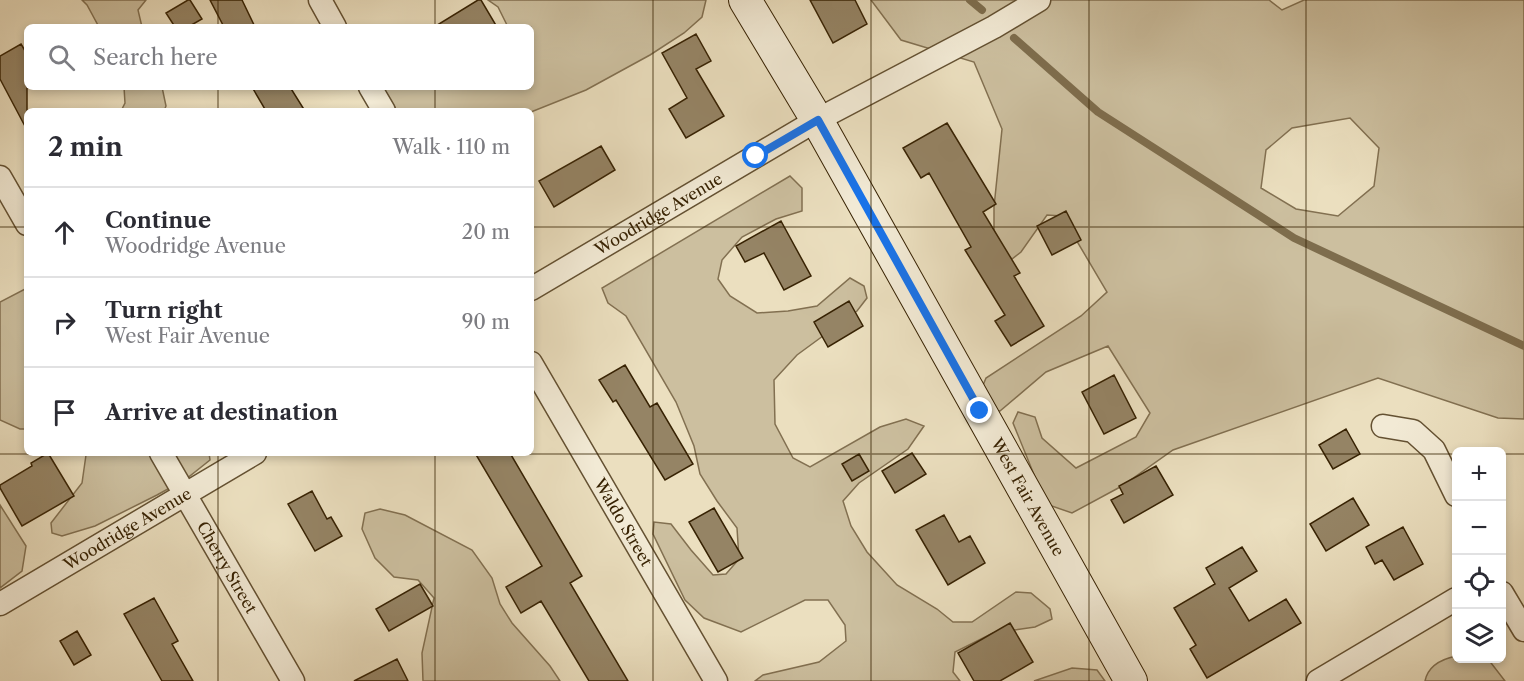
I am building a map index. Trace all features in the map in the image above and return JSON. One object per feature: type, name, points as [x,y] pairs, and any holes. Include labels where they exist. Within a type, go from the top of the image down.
[{"type":"street","points":[[320,0],[333,24]]},
{"type":"street","name":"West Fair Avenue","points":[[745,0],[818,120],[1131,681]]},
{"type":"street","name":"Woodridge Avenue","points":[[534,287],[818,120],[994,27],[1039,0]]},
{"type":"street","points":[[372,90],[382,108]]},
{"type":"street","points":[[0,177],[24,219]]},
{"type":"street","name":"Waldo Street","points":[[534,368],[716,681]]},
{"type":"street","points":[[1383,426],[1413,431],[1434,450],[1452,487]]},
{"type":"street","name":"Cherry Street","points":[[163,456],[293,681]]},
{"type":"street","name":"Woodridge Avenue","points":[[0,604],[250,456]]},
{"type":"street","points":[[1506,600],[1524,630]]},
{"type":"street","points":[[1318,681],[1452,601]]},
{"type":"shaded area","points":[[82,0],[146,0],[138,10],[141,24],[97,24]]},
{"type":"shaded area","points":[[488,0],[706,0],[702,17],[684,33],[650,55],[586,90],[534,111],[534,108],[391,108],[382,90],[534,90],[534,24],[506,24],[498,7]]},
{"type":"shaded area","points":[[871,0],[1269,0],[1282,10],[1304,0],[1524,0],[1524,419],[1498,418],[1378,378],[1173,450],[1122,486],[1072,513],[1046,504],[1013,423],[1018,412],[1035,417],[1042,438],[1076,468],[1136,437],[1150,413],[1108,346],[1046,372],[1000,411],[986,409],[981,390],[986,378],[1081,316],[1107,292],[1062,216],[1047,215],[1021,252],[1012,259],[999,248],[994,232],[994,207],[1002,129],[974,62],[901,40]],"holes":[[[1350,118],[1379,148],[1374,186],[1338,216],[1296,209],[1261,188],[1266,150],[1292,128]]]},
{"type":"shaded area","points":[[124,90],[163,90],[166,106],[165,108],[122,108],[125,103]]},
{"type":"shaded area","points":[[790,176],[802,188],[802,211],[776,219],[742,237],[722,260],[718,279],[730,296],[757,313],[817,306],[850,278],[864,286],[867,298],[857,311],[797,355],[774,380],[775,424],[793,458],[810,467],[880,427],[906,419],[924,426],[908,449],[859,483],[843,501],[851,526],[867,552],[897,585],[937,609],[953,622],[972,622],[1016,592],[1031,593],[1050,609],[1052,619],[1035,627],[993,633],[955,652],[953,672],[960,681],[755,681],[763,675],[819,662],[846,641],[845,625],[828,600],[805,600],[741,632],[704,618],[685,600],[653,534],[654,522],[671,524],[713,575],[726,574],[739,559],[737,528],[700,474],[694,446],[676,402],[626,316],[608,303],[602,288]]},
{"type":"shaded area","points":[[24,290],[24,429],[0,420],[0,302]]},
{"type":"shaded area","points":[[86,456],[209,456],[210,460],[186,479],[95,526],[62,536],[52,533],[51,523],[82,483]]},
{"type":"shaded area","points":[[0,505],[26,546],[22,571],[0,588]]},
{"type":"shaded area","points":[[380,509],[405,515],[472,550],[492,578],[500,604],[512,623],[550,666],[560,681],[423,681],[422,653],[434,598],[418,580],[394,577],[375,558],[362,529],[365,513]]},
{"type":"shaded area","points":[[1452,657],[1452,663],[1491,663],[1505,681],[1425,681],[1429,671]]},
{"type":"shaded area","points":[[1072,668],[1097,670],[1105,681],[1034,681]]},
{"type":"building","points":[[190,0],[202,19],[193,24],[173,24],[166,13]]},
{"type":"building","points":[[210,0],[242,0],[254,24],[222,24]]},
{"type":"building","points":[[481,0],[495,24],[439,24]]},
{"type":"building","points":[[810,0],[855,0],[867,24],[833,43]]},
{"type":"building","points":[[696,34],[711,61],[696,69],[724,116],[686,138],[669,109],[687,98],[662,53]]},
{"type":"building","points":[[21,44],[24,49],[24,90],[27,90],[27,108],[24,108],[24,124],[0,79],[0,56]]},
{"type":"building","points":[[254,90],[292,90],[303,108],[264,108]]},
{"type":"building","points":[[947,123],[996,204],[983,212],[1020,273],[1014,276],[1044,326],[1011,346],[995,321],[1005,315],[965,250],[971,247],[929,173],[921,178],[903,148]]},
{"type":"building","points":[[601,146],[615,170],[554,207],[539,181]]},
{"type":"building","points":[[1066,211],[1081,240],[1052,255],[1037,226]]},
{"type":"building","points":[[781,221],[811,276],[784,290],[764,253],[745,262],[736,246]]},
{"type":"building","points":[[849,301],[863,326],[828,347],[814,322]]},
{"type":"building","points":[[625,365],[650,407],[657,403],[693,464],[665,480],[616,400],[613,402],[599,380]]},
{"type":"building","points":[[1114,375],[1136,418],[1104,434],[1082,392]]},
{"type":"building","points":[[1346,429],[1360,454],[1333,469],[1319,445]]},
{"type":"building","points":[[912,453],[926,474],[895,493],[882,471]]},
{"type":"building","points":[[859,454],[869,471],[852,481],[842,464]]},
{"type":"building","points":[[43,456],[50,456],[74,496],[22,526],[0,485],[32,466],[31,463]]},
{"type":"building","points":[[477,456],[512,456],[582,576],[570,583],[628,681],[589,681],[541,601],[521,613],[506,587],[542,566]]},
{"type":"building","points":[[1156,466],[1173,495],[1124,523],[1111,500],[1123,494],[1119,486]]},
{"type":"building","points":[[312,491],[327,519],[331,517],[342,536],[315,551],[288,504]]},
{"type":"building","points":[[1353,498],[1369,525],[1326,551],[1310,524]]},
{"type":"building","points":[[714,508],[743,558],[718,572],[689,522]]},
{"type":"building","points":[[944,515],[959,542],[970,536],[985,563],[948,585],[916,530]]},
{"type":"building","points":[[1403,527],[1423,564],[1394,580],[1382,560],[1375,564],[1366,547]]},
{"type":"building","points":[[1242,547],[1257,571],[1229,588],[1249,621],[1286,599],[1301,623],[1207,678],[1190,649],[1196,645],[1174,608],[1215,584],[1206,568]]},
{"type":"building","points":[[420,584],[433,606],[389,631],[376,609]]},
{"type":"building","points":[[154,598],[178,641],[172,644],[193,681],[162,681],[124,614]]},
{"type":"building","points":[[1010,623],[1033,662],[1000,681],[974,681],[958,653]]},
{"type":"building","points":[[77,631],[91,655],[74,665],[60,641]]},
{"type":"building","points":[[397,659],[408,681],[354,681]]},
{"type":"waterway","points":[[970,0],[982,10]]},
{"type":"waterway","points":[[1014,38],[1098,112],[1294,238],[1524,346]]},
{"type":"route","points":[[756,156],[818,120],[980,411]]}]
